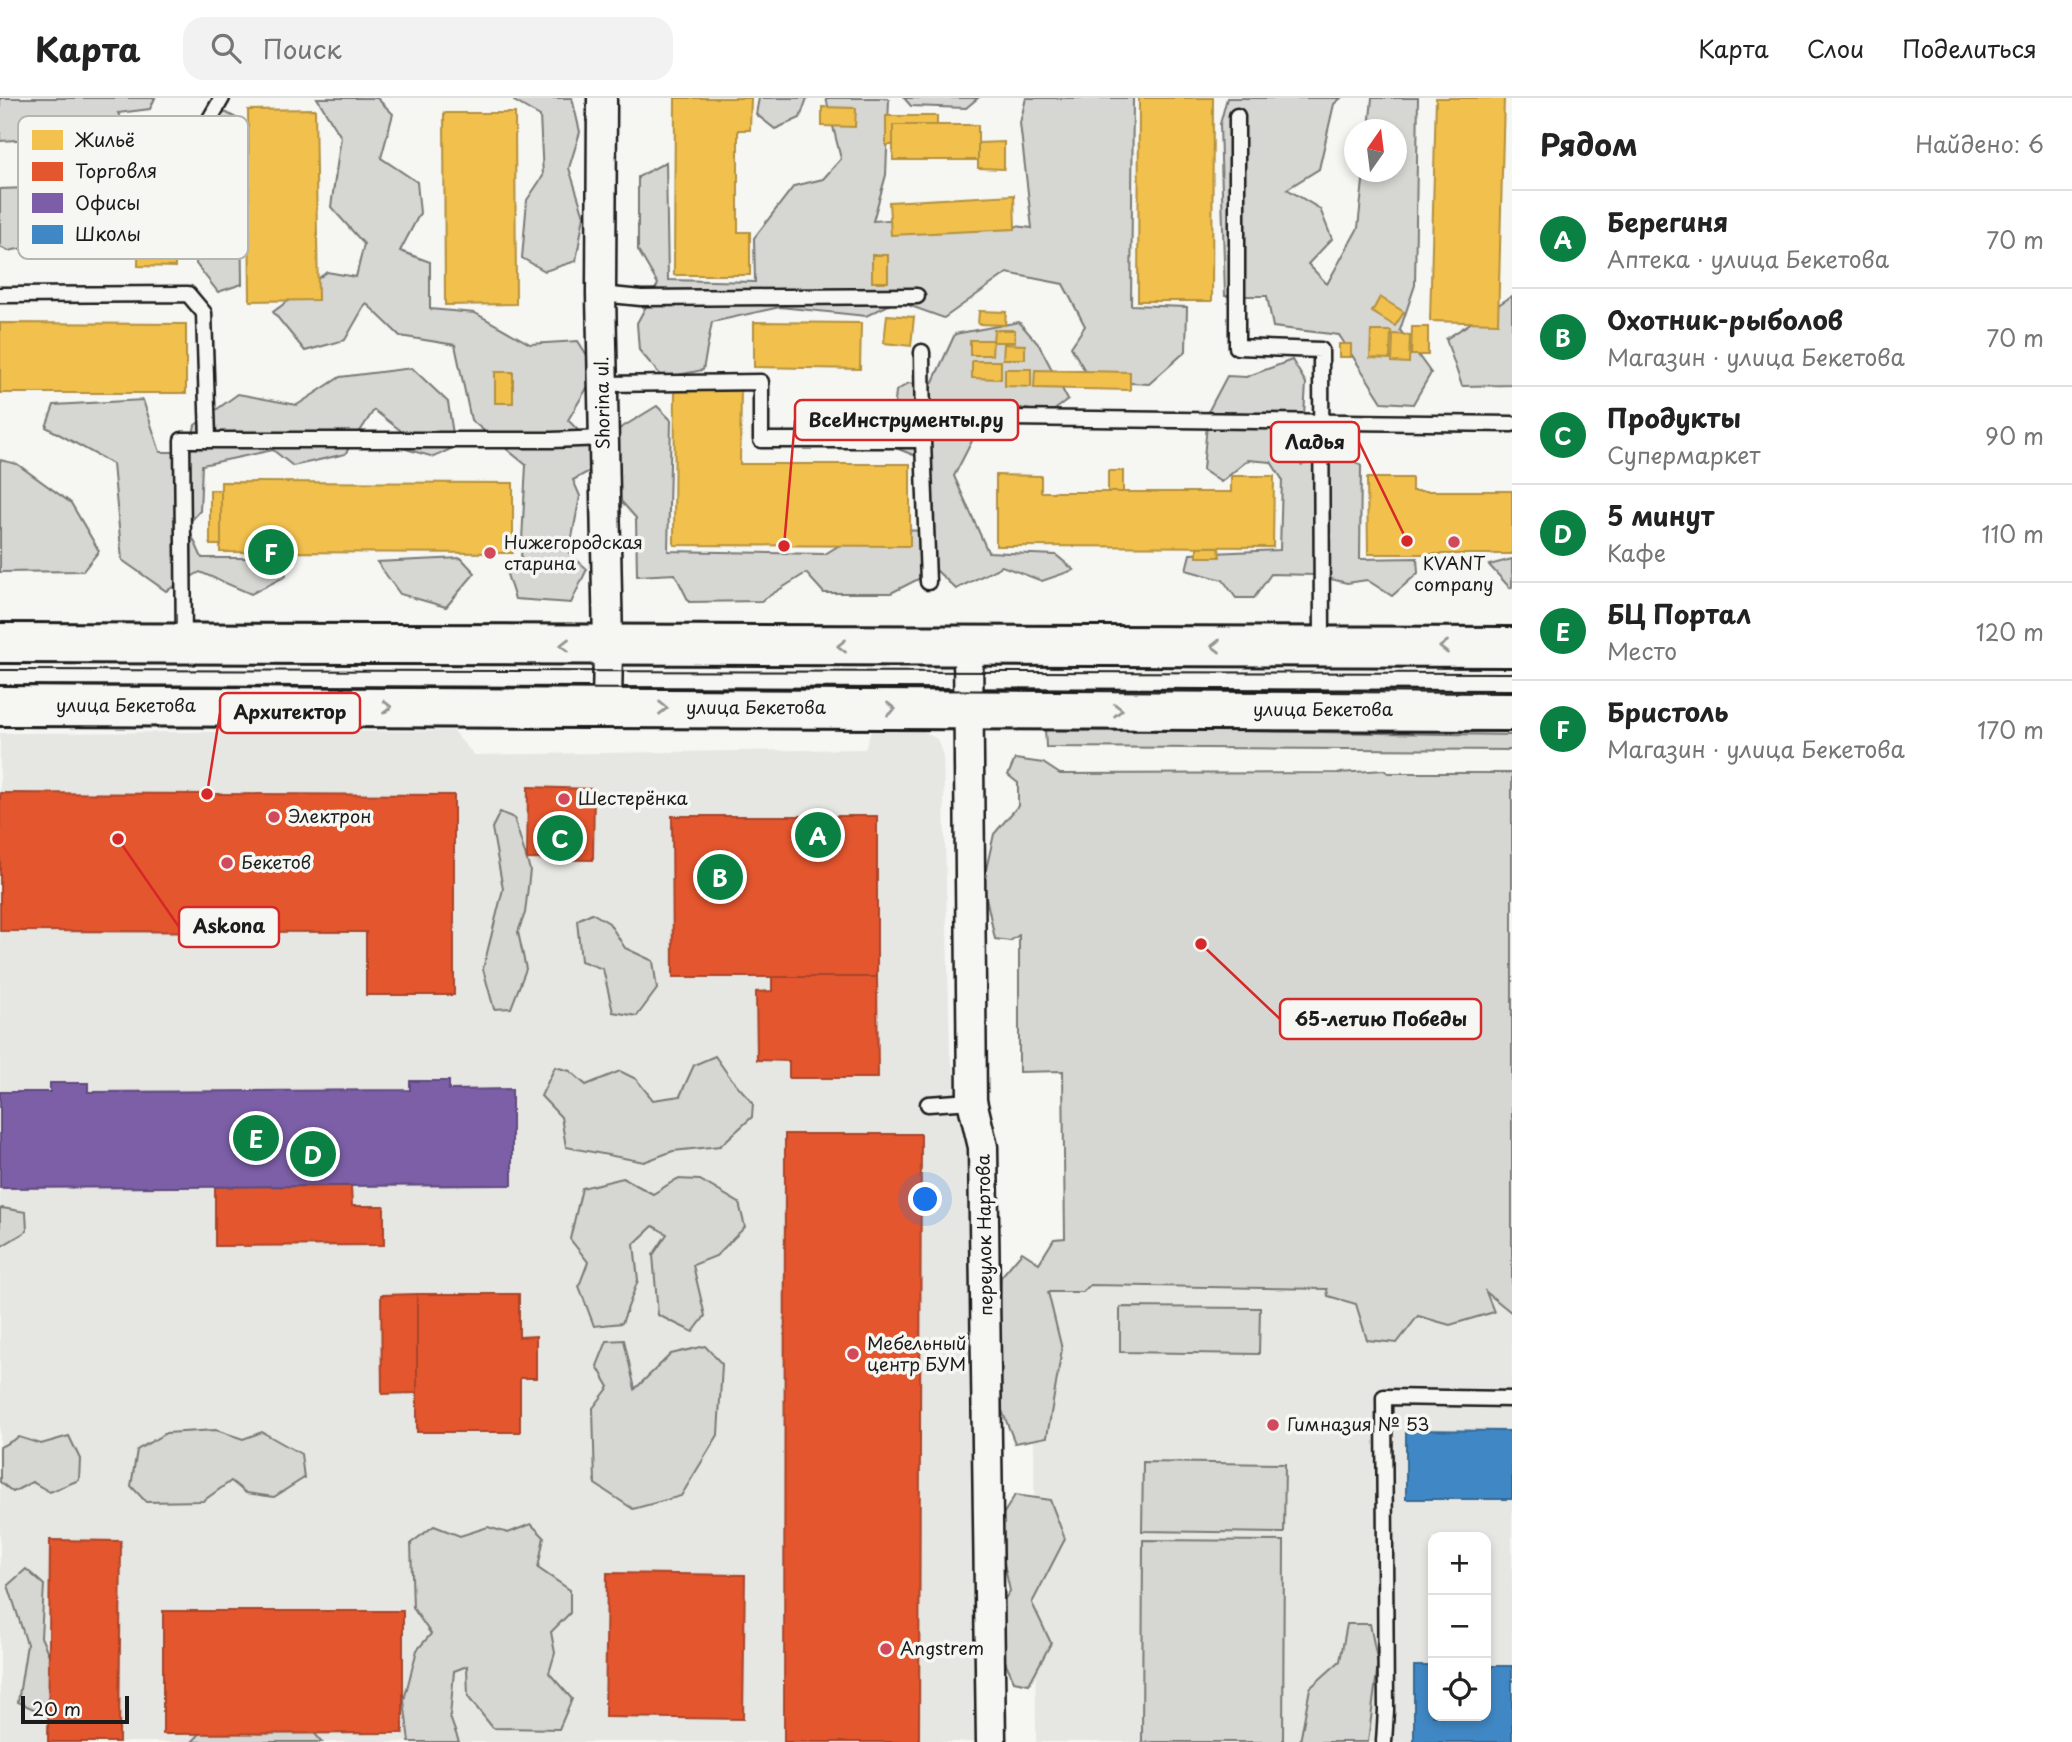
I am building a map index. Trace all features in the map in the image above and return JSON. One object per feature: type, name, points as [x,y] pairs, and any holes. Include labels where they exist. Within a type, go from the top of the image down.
[{"type":"main road","points":[[0,643],[1512,647]]},
{"type":"main road","name":"улица Бекетова","points":[[0,706],[1512,711]]},
{"type":"street","name":"Shorina ul.","points":[[602,98],[601,294],[607,708]]},
{"type":"street","name":"переулок Нартова","points":[[968,646],[972,1101],[983,1147],[991,1742]]},
{"type":"lane","points":[[211,116],[222,98]]},
{"type":"lane","points":[[1237,116],[1237,347],[1321,349],[1322,646]]},
{"type":"lane","points":[[0,295],[188,294],[204,313],[208,439]]},
{"type":"lane","points":[[601,294],[641,298],[917,296]]},
{"type":"lane","points":[[922,352],[928,582]]},
{"type":"lane","points":[[603,384],[761,382],[761,440],[923,440]]},
{"type":"lane","points":[[923,418],[1512,424]]},
{"type":"lane","points":[[184,644],[182,440],[604,438]]},
{"type":"lane","points":[[928,1104],[972,1101]]},
{"type":"lane","points":[[1384,1742],[1384,1397],[1512,1399]]},
{"type":"shaded area","points":[[0,98],[155,98],[150,109],[118,113],[120,116],[18,116],[18,140],[0,141]]},
{"type":"shaded area","points":[[317,98],[377,98],[393,114],[381,158],[417,182],[420,213],[400,251],[430,262],[430,309],[475,313],[530,344],[578,341],[597,371],[568,420],[597,450],[599,466],[573,480],[580,496],[569,553],[587,569],[571,603],[515,599],[505,568],[521,559],[526,465],[471,420],[455,345],[400,336],[366,303],[345,340],[305,351],[273,312],[327,272],[356,277],[364,244],[331,207],[341,137]]},
{"type":"shaded area","points":[[514,98],[572,98],[580,132],[569,168],[584,216],[576,261],[545,271],[522,258],[527,200],[543,176],[540,116],[514,101]]},
{"type":"shaded area","points":[[759,98],[807,98],[800,118],[775,129],[756,114]]},
{"type":"shaded area","points":[[826,98],[889,100],[886,175],[873,221],[938,217],[1032,228],[1020,123],[1026,98],[1133,98],[1131,305],[1187,307],[1186,351],[1149,384],[1091,381],[1071,347],[1085,326],[1063,284],[1007,273],[944,318],[897,301],[866,316],[780,307],[712,322],[703,370],[663,378],[639,350],[637,323],[658,284],[638,250],[638,177],[666,162],[668,280],[755,282],[754,238],[794,186],[823,179],[841,159]]},
{"type":"shaded area","points":[[904,98],[978,98],[966,108],[911,106]]},
{"type":"shaded area","points":[[1227,98],[1341,98],[1334,104],[1319,169],[1287,189],[1320,209],[1332,239],[1308,264],[1327,284],[1358,228],[1363,182],[1407,182],[1407,119],[1370,119],[1372,98],[1418,98],[1415,285],[1400,330],[1431,373],[1413,404],[1382,402],[1339,335],[1273,327],[1267,296],[1225,296],[1220,124]]},
{"type":"shaded area","points":[[18,188],[18,249],[8,251],[0,247],[0,189]]},
{"type":"shaded area","points":[[196,259],[242,259],[242,284],[218,292],[196,264]]},
{"type":"shaded area","points":[[1512,296],[1512,385],[1462,386],[1446,339]]},
{"type":"shaded area","points":[[1019,322],[1039,345],[1068,400],[1049,414],[992,402],[954,476],[988,552],[1056,555],[1074,570],[1042,581],[1002,566],[956,589],[936,570],[891,593],[824,593],[806,573],[761,601],[689,602],[675,574],[637,576],[636,518],[613,492],[611,434],[657,406],[671,420],[668,551],[825,554],[869,527],[920,531],[916,456],[891,446],[896,391],[909,383],[930,388],[955,334]]},
{"type":"shaded area","points":[[1292,360],[1306,383],[1301,465],[1344,454],[1361,466],[1360,559],[1417,558],[1418,573],[1392,596],[1367,580],[1347,583],[1315,575],[1271,574],[1254,598],[1236,598],[1223,580],[1186,570],[1190,554],[1280,550],[1282,479],[1271,462],[1248,460],[1221,482],[1203,470],[1208,412],[1227,376],[1246,377]]},
{"type":"shaded area","points":[[412,368],[448,402],[455,447],[434,457],[402,448],[400,430],[374,410],[345,454],[293,466],[273,450],[202,465],[200,511],[187,525],[202,558],[280,558],[286,576],[251,594],[200,572],[166,591],[122,560],[113,464],[46,427],[54,405],[143,400],[160,452],[189,452],[195,425],[238,394],[297,405],[340,377]]},
{"type":"shaded area","points":[[0,460],[17,464],[71,503],[99,551],[83,571],[0,572]]},
{"type":"shaded area","points":[[461,558],[475,573],[446,607],[400,594],[377,562]]},
{"type":"shaded area","points":[[1512,559],[1512,587],[1510,588],[1489,565]]},
{"type":"shaded area","points":[[872,728],[918,728],[937,739],[943,756],[950,1054],[968,1136],[976,1742],[0,1742],[0,931],[366,932],[366,995],[454,995],[454,795],[0,793],[0,733],[453,731],[474,755],[865,749]]},
{"type":"shaded area","points":[[1045,728],[1512,735],[1512,750],[1046,747]]},
{"type":"shaded area","points":[[1015,759],[1043,763],[1060,774],[1339,773],[1384,770],[1388,773],[1512,773],[1512,1313],[1486,1292],[1494,1312],[1450,1325],[1418,1316],[1397,1343],[1367,1340],[1356,1304],[1328,1296],[1327,1289],[1090,1285],[1083,1292],[1048,1292],[1062,1349],[1047,1437],[1015,1443],[997,1398],[1001,1277],[1022,1252],[1039,1263],[1054,1239],[1065,1238],[1063,1071],[1019,1072],[1019,935],[1010,941],[995,939],[983,883],[994,834],[1018,806],[1018,783],[1008,775]]},
{"type":"shaded area","points":[[500,812],[514,818],[530,870],[525,913],[518,932],[526,969],[511,1008],[494,1009],[483,969],[503,889],[492,828]]},
{"type":"shaded area","points":[[592,913],[609,923],[625,948],[653,961],[657,989],[637,1016],[613,1012],[603,969],[581,961],[577,920]]},
{"type":"shaded area","points":[[715,1056],[753,1103],[752,1117],[720,1146],[673,1151],[644,1162],[566,1147],[561,1117],[541,1096],[555,1067],[570,1071],[586,1085],[620,1071],[636,1079],[653,1100],[680,1096],[694,1065]]},
{"type":"shaded area","points":[[623,1178],[653,1194],[677,1179],[700,1180],[739,1203],[745,1227],[716,1256],[693,1265],[705,1316],[693,1332],[658,1315],[653,1255],[667,1234],[653,1226],[634,1244],[638,1280],[622,1323],[594,1326],[579,1286],[588,1262],[570,1239],[582,1188]]},
{"type":"shaded area","points":[[0,1209],[26,1212],[27,1231],[0,1247]]},
{"type":"shaded area","name":"Гимназия № 53","points":[[1033,1285],[1487,1292],[1512,1313],[1512,1742],[1036,1742]]},
{"type":"shaded area","points":[[1120,1307],[1260,1308],[1259,1354],[1120,1352]]},
{"type":"shaded area","points":[[624,1340],[635,1389],[671,1354],[705,1346],[722,1364],[718,1435],[681,1496],[633,1509],[595,1484],[593,1408],[609,1387],[597,1366],[607,1341]]},
{"type":"shaded area","points":[[216,1430],[243,1439],[262,1432],[301,1454],[304,1478],[274,1497],[246,1493],[231,1481],[203,1501],[146,1502],[131,1486],[137,1450],[166,1433]]},
{"type":"shaded area","points":[[69,1436],[80,1459],[79,1480],[50,1492],[32,1482],[13,1492],[0,1482],[0,1447],[19,1437],[41,1444]]},
{"type":"shaded area","points":[[1143,1462],[1285,1464],[1284,1533],[1142,1531]]},
{"type":"shaded area","points":[[1015,1495],[1050,1500],[1065,1539],[1032,1603],[1051,1643],[1029,1684],[1014,1681],[988,1624],[1010,1591],[996,1526]]},
{"type":"shaded area","points":[[531,1524],[544,1537],[538,1568],[570,1590],[570,1613],[551,1632],[555,1653],[549,1673],[572,1699],[559,1729],[493,1728],[468,1697],[467,1666],[454,1671],[450,1717],[459,1742],[409,1742],[404,1700],[417,1650],[431,1634],[413,1608],[411,1543],[434,1526],[460,1536],[488,1527],[508,1533]]},
{"type":"shaded area","points":[[1143,1540],[1284,1541],[1283,1742],[1142,1742]]},
{"type":"shaded area","points":[[26,1569],[44,1585],[41,1637],[61,1682],[38,1711],[18,1702],[27,1644],[8,1585]]},
{"type":"shaded area","points":[[1347,1624],[1370,1624],[1378,1664],[1368,1742],[1300,1742],[1310,1688],[1340,1661]]},
{"type":"shaded area","points":[[299,1715],[322,1742],[192,1742],[214,1719]]},
{"type":"building: Жильё","points":[[675,98],[751,98],[750,130],[738,130],[738,232],[750,232],[750,275],[674,275]]},
{"type":"building: Жильё","points":[[1139,98],[1213,98],[1212,301],[1138,301]]},
{"type":"building: Жильё","points":[[1436,98],[1504,98],[1498,323],[1430,321]]},
{"type":"building: Жильё","points":[[822,107],[856,108],[855,127],[822,126]]},
{"type":"building: Жильё","points":[[315,109],[318,300],[250,301],[248,110]]},
{"type":"building: Жильё","points":[[444,113],[515,113],[516,304],[445,305]]},
{"type":"building: Жильё","points":[[886,116],[937,116],[937,125],[893,125],[893,145],[886,145]]},
{"type":"building: Жильё","points":[[893,125],[978,125],[978,160],[893,160]]},
{"type":"building: Жильё","points":[[1004,142],[1004,169],[978,168],[978,143]]},
{"type":"building: Жильё","points":[[1014,195],[1015,229],[891,235],[889,202]]},
{"type":"building: Жильё","points":[[872,255],[888,255],[888,282],[872,282]]},
{"type":"building: Жильё","points":[[138,259],[175,259],[175,267],[138,266]]},
{"type":"building: Жильё","points":[[1380,297],[1404,312],[1395,326],[1372,312]]},
{"type":"building: Жильё","points":[[979,311],[1006,312],[1005,325],[978,324]]},
{"type":"building: Жильё","points":[[887,315],[914,317],[911,346],[884,343]]},
{"type":"building: Жильё","points":[[754,322],[861,323],[860,369],[754,367]]},
{"type":"building: Жильё","points":[[0,323],[186,324],[186,393],[0,393]]},
{"type":"building: Жильё","points":[[1412,327],[1428,327],[1428,355],[1411,355]]},
{"type":"building: Жильё","points":[[994,330],[1015,330],[1015,342],[993,342]]},
{"type":"building: Жильё","points":[[1371,331],[1391,331],[1390,359],[1370,358]]},
{"type":"building: Жильё","points":[[1393,334],[1410,335],[1409,363],[1392,362]]},
{"type":"building: Жильё","points":[[970,340],[993,340],[992,355],[970,355]]},
{"type":"building: Жильё","points":[[1004,344],[1025,345],[1025,359],[1003,359]]},
{"type":"building: Жильё","points":[[1339,344],[1351,344],[1351,357],[1339,357]]},
{"type":"building: Жильё","points":[[972,361],[1001,361],[1001,379],[972,378]]},
{"type":"building: Жильё","points":[[1005,369],[1031,369],[1031,387],[1005,386]]},
{"type":"building: Жильё","points":[[1035,370],[1130,372],[1130,390],[1034,388]]},
{"type":"building: Жильё","points":[[495,372],[513,372],[513,403],[495,403]]},
{"type":"building: Жильё","points":[[675,386],[741,386],[740,464],[910,464],[910,546],[674,545]]},
{"type":"building: Жильё","points":[[1108,471],[1123,471],[1123,492],[1108,492]]},
{"type":"building: Жильё","points":[[996,475],[1041,476],[1041,492],[1231,492],[1231,476],[1274,476],[1273,547],[996,546]]},
{"type":"building: Жильё","points":[[1367,478],[1412,478],[1412,491],[1512,491],[1512,554],[1368,554]]},
{"type":"building: Жильё","points":[[221,482],[513,483],[513,553],[220,552]]},
{"type":"building: Жильё","points":[[210,490],[221,490],[221,545],[210,545]]},
{"type":"building: Жильё","points":[[1197,547],[1219,547],[1220,557],[1197,557]]},
{"type":"building: Торговля","points":[[528,787],[594,789],[593,860],[527,859]]},
{"type":"building: Торговля","name":"Бекетов","points":[[0,793],[454,795],[454,995],[366,995],[366,932],[0,931]]},
{"type":"building: Торговля","points":[[672,816],[877,816],[877,977],[673,977]]},
{"type":"building: Торговля","points":[[772,977],[877,977],[878,1078],[789,1078],[789,1061],[757,1060],[756,992],[772,991]]},
{"type":"building: Торговля","name":"Мебельный центр БУМ","points":[[785,1134],[921,1134],[919,1742],[784,1742]]},
{"type":"building: Торговля","points":[[215,1186],[351,1186],[352,1206],[384,1206],[384,1245],[215,1246]]},
{"type":"building: Торговля","points":[[417,1294],[519,1294],[519,1337],[536,1336],[536,1378],[520,1378],[520,1432],[417,1432]]},
{"type":"building: Торговля","points":[[417,1294],[417,1393],[382,1394],[381,1295]]},
{"type":"building: Торговля","points":[[50,1540],[121,1541],[119,1742],[48,1742]]},
{"type":"building: Торговля","points":[[607,1573],[745,1575],[743,1719],[605,1717]]},
{"type":"building: Торговля","points":[[163,1611],[403,1611],[403,1733],[163,1734]]},
{"type":"building: Офисы","points":[[410,1081],[449,1081],[449,1090],[512,1089],[512,1185],[0,1188],[0,1092],[50,1092],[50,1083],[88,1083],[88,1092],[410,1090]]},
{"type":"building: Школы","points":[[1406,1430],[1512,1431],[1512,1499],[1406,1499]]},
{"type":"building: Школы","points":[[1414,1666],[1428,1666],[1428,1721],[1491,1721],[1491,1666],[1512,1666],[1512,1742],[1414,1742]]},
{"type":"tram line","points":[[0,670],[1512,673]]},
{"type":"tram line","points":[[0,686],[1512,693]]},
{"type":"place","name":"Ладья","points":[[1407,541]]},
{"type":"place","name":"KVANT company","points":[[1454,542]]},
{"type":"place","name":"ВсеИнструменты.ру","points":[[784,546]]},
{"type":"place","name":"Бристоль","points":[[271,552]]},
{"type":"place","name":"Нижегородская старина","points":[[490,553]]},
{"type":"place","name":"Архитектор","points":[[207,794]]},
{"type":"place","name":"Шестерёнка","points":[[564,799]]},
{"type":"place","name":"Электрон","points":[[274,817]]},
{"type":"place","name":"Берегиня","points":[[818,835]]},
{"type":"place","name":"Продукты","points":[[560,838]]},
{"type":"place","name":"Askona","points":[[118,839]]},
{"type":"place","name":"Бекетов","points":[[227,863]]},
{"type":"place","name":"Охотник-рыболов","points":[[720,877]]},
{"type":"place","name":"65-летию Победы","points":[[1201,944]]},
{"type":"place","name":"БЦ Портал","points":[[256,1138]]},
{"type":"place","name":"5 минут","points":[[313,1154]]},
{"type":"place","name":"Мебельный центр БУМ","points":[[853,1354]]},
{"type":"place","name":"Гимназия № 53","points":[[1273,1425]]},
{"type":"place","name":"Angstrem","points":[[886,1649]]}]
